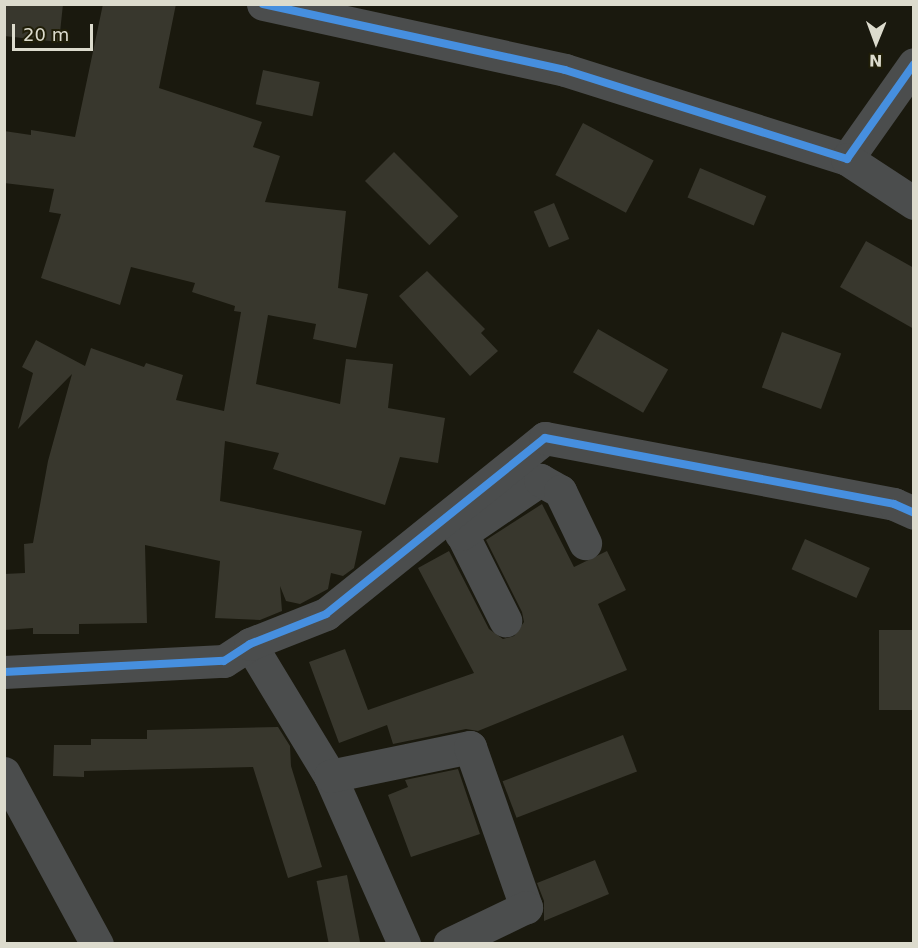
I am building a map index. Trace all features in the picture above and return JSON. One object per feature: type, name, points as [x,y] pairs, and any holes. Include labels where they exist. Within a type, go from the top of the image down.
[{"type":"street","points":[[263,4],[566,70],[847,159],[914,203]]},
{"type":"street","points":[[847,159],[914,64]]},
{"type":"street","points":[[456,524],[545,438],[894,504],[914,513]]},
{"type":"street","points":[[4,672],[224,661],[250,645],[326,614],[456,524],[540,480],[560,491],[585,543]]},
{"type":"street","points":[[456,524],[505,620]]},
{"type":"street","points":[[250,645],[330,776],[404,944]]},
{"type":"street","points":[[330,776],[470,747],[526,907],[449,944]]},
{"type":"street","points":[[4,773],[97,944]]},
{"type":"building","points":[[4,4],[63,4],[59,42],[4,36]]},
{"type":"building","points":[[103,4],[176,4],[159,88],[262,122],[253,147],[280,156],[265,202],[346,211],[338,288],[368,294],[356,348],[313,339],[316,324],[268,315],[256,384],[340,404],[346,359],[393,364],[388,408],[445,418],[438,463],[400,457],[385,505],[273,469],[279,453],[225,441],[220,501],[362,531],[354,568],[343,576],[331,573],[328,589],[300,604],[286,601],[280,586],[282,611],[260,620],[215,618],[220,561],[145,545],[147,623],[79,624],[79,634],[33,634],[33,628],[4,630],[4,574],[25,573],[24,544],[33,543],[48,461],[72,374],[18,429],[33,373],[22,367],[36,340],[85,366],[91,348],[144,367],[146,363],[183,375],[176,400],[224,411],[241,312],[234,311],[235,306],[192,292],[195,283],[131,267],[120,305],[41,278],[61,214],[49,212],[54,189],[4,183],[4,131],[31,135],[31,130],[75,137]]},
{"type":"building","points":[[263,70],[320,82],[312,116],[256,104]]},
{"type":"building","points":[[583,123],[654,161],[626,213],[555,175]]},
{"type":"building","points":[[394,152],[458,216],[429,245],[365,181]]},
{"type":"building","points":[[700,168],[766,196],[754,226],[687,197]]},
{"type":"building","points":[[554,203],[569,239],[549,247],[534,212]]},
{"type":"building","points":[[866,241],[914,268],[914,329],[840,287]]},
{"type":"building","points":[[427,271],[485,329],[481,333],[498,351],[470,376],[399,296]]},
{"type":"building","points":[[598,329],[668,370],[643,413],[573,372]]},
{"type":"building","points":[[782,332],[841,354],[821,409],[762,387]]},
{"type":"building","points":[[542,504],[574,567],[607,551],[626,590],[598,604],[627,670],[478,731],[466,729],[393,744],[387,725],[339,743],[309,662],[345,649],[368,710],[474,673],[418,568],[449,551],[489,629],[503,639],[514,636],[524,622],[522,612],[486,540]]},
{"type":"building","points":[[805,539],[870,568],[856,598],[792,569]]},
{"type":"building","points":[[879,630],[914,630],[914,710],[879,710]]},
{"type":"building","points":[[278,727],[290,746],[291,766],[322,867],[288,878],[253,767],[84,771],[84,777],[53,776],[54,745],[91,745],[91,739],[147,739],[147,730]]},
{"type":"building","points":[[623,735],[637,771],[517,818],[503,781]]},
{"type":"building","points":[[458,769],[480,834],[411,857],[388,795],[408,787],[405,780]]},
{"type":"building","points":[[595,860],[609,894],[544,921],[544,901],[537,883]]},
{"type":"building","points":[[347,875],[360,944],[329,944],[317,881]]},
{"type":"cycle path","points":[[263,4],[565,70],[847,159],[914,64]]},
{"type":"cycle path","points":[[4,672],[224,661],[250,644],[326,614],[545,438],[894,504],[914,513]]}]
